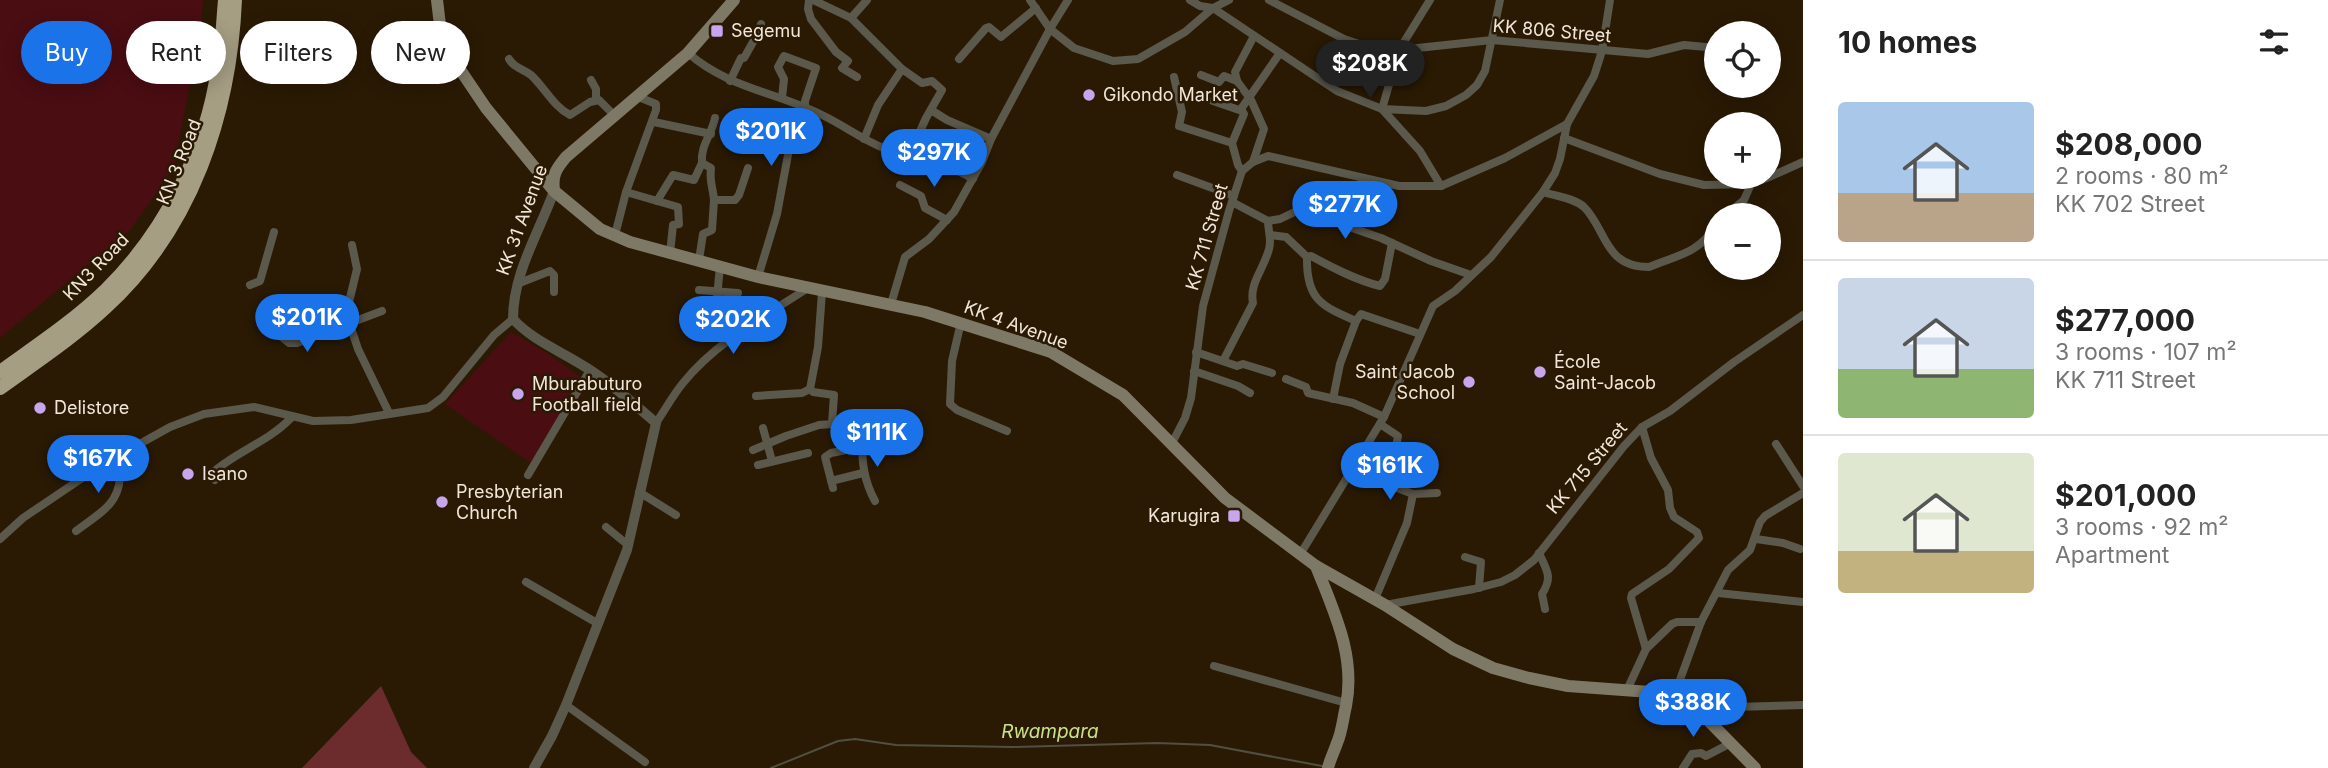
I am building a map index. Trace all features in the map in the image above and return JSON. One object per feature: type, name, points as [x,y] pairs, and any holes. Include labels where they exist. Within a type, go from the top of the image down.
[{"type":"highway","name":"KN3 Road","points":[[0,372],[63,327],[104,292],[140,253],[168,210],[194,156],[212,99],[218,71],[225,0]]},
{"type":"highway","name":"KN 3 Road","points":[[0,388],[105,309],[140,273],[180,215],[195,184],[218,117],[230,56],[235,0]]},
{"type":"main road","name":"KK 4 Avenue","points":[[437,0],[440,25],[457,65],[486,108],[554,191],[586,219],[615,235],[670,253],[758,277],[891,304],[961,322],[1051,352],[1124,395],[1225,498],[1316,566],[1380,602],[1453,649],[1493,668],[1568,686],[1650,692],[1696,708],[1755,768]]},
{"type":"main road","name":"KK 31 Avenue","points":[[554,191],[553,179],[556,170],[566,157],[688,53],[734,0]]},
{"type":"main road","points":[[1316,566],[1348,656],[1346,703],[1338,743],[1329,762]]},
{"type":"street","points":[[857,77],[842,68],[848,61],[836,52],[811,19],[808,9],[811,0],[851,18],[902,69],[922,83],[932,81],[943,90],[909,156]]},
{"type":"street","points":[[851,18],[867,0]]},
{"type":"street","points":[[891,304],[905,257],[929,240],[947,220],[973,179],[991,139],[1068,0]]},
{"type":"street","points":[[1191,0],[1200,6],[1213,8],[1337,91],[1382,109],[1426,111],[1446,106],[1466,95],[1477,85],[1485,71],[1500,0]]},
{"type":"street","points":[[959,59],[986,28],[989,27],[1002,37],[1033,4],[1050,29],[1074,48],[1113,61],[1138,59],[1185,32],[1213,8],[1229,0]]},
{"type":"street","name":"KK 806 Street","points":[[1269,0],[1344,39],[1368,47],[1399,50],[1492,40],[1648,54],[1684,45],[1704,47]]},
{"type":"street","points":[[1382,109],[1399,50],[1430,0]]},
{"type":"street","points":[[1301,553],[1382,421],[1433,306],[1491,257],[1555,173],[1567,124],[1594,76],[1602,51],[1610,0]]},
{"type":"street","points":[[730,81],[761,24]]},
{"type":"street","points":[[1252,162],[1264,129],[1250,97],[1237,81],[1235,72],[1254,36]]},
{"type":"street","points":[[688,53],[730,81],[823,115],[876,146],[942,163],[973,179]]},
{"type":"street","points":[[1242,171],[1231,143],[1244,114],[1242,111],[1280,53]]},
{"type":"street","points":[[758,277],[777,214],[790,144],[805,108],[816,68],[784,56],[778,67],[784,79],[782,98]]},
{"type":"street","points":[[509,59],[513,65],[529,74],[554,102],[570,115],[596,100]]},
{"type":"street","points":[[864,139],[878,105],[902,69]]},
{"type":"street","points":[[1200,75],[1219,82],[1224,76],[1237,81]]},
{"type":"street","points":[[1174,77],[1182,112],[1179,126],[1231,143]]},
{"type":"street","points":[[591,80],[596,89],[596,100]]},
{"type":"street","points":[[615,235],[626,192],[654,121],[656,104],[636,96]]},
{"type":"street","points":[[596,100],[614,115]]},
{"type":"street","points":[[1213,101],[1242,111]]},
{"type":"street","points":[[1382,109],[1420,151],[1441,186]]},
{"type":"street","points":[[931,110],[991,139]]},
{"type":"street","points":[[657,201],[673,175],[694,180],[702,163],[702,150],[711,134],[715,118]]},
{"type":"street","points":[[654,121],[711,134]]},
{"type":"street","points":[[1252,162],[1268,156],[1399,186],[1441,186],[1505,158],[1567,124]]},
{"type":"street","points":[[1564,138],[1660,174],[1704,185]]},
{"type":"street","name":"KK 711 Street","points":[[1172,443],[1185,418],[1191,398],[1203,306],[1233,199],[1242,171],[1252,162]]},
{"type":"street","points":[[1781,172],[1803,162]]},
{"type":"street","points":[[699,260],[703,234],[712,230],[714,200],[714,189],[709,180],[710,168],[702,163]]},
{"type":"street","points":[[714,200],[735,200],[748,167]]},
{"type":"street","points":[[1177,175],[1233,199],[1268,221],[1277,220],[1303,208],[1311,209],[1332,221],[1381,237],[1450,269],[1471,275]]},
{"type":"street","points":[[900,185],[921,196],[926,208],[947,220]]},
{"type":"street","name":"KK 31 Avenue","points":[[513,319],[517,284],[523,265],[554,191]]},
{"type":"street","points":[[626,192],[678,207],[679,224],[673,225],[670,253]]},
{"type":"street","points":[[1543,192],[1578,203],[1585,208],[1612,252],[1627,262],[1642,267],[1649,267],[1695,250],[1704,242]]},
{"type":"street","points":[[1223,361],[1253,303],[1253,284],[1267,257],[1270,235],[1268,221]]},
{"type":"street","points":[[250,285],[260,281],[274,232]]},
{"type":"street","points":[[1270,235],[1286,237],[1307,257],[1360,281],[1382,286],[1392,243]]},
{"type":"street","points":[[352,245],[357,269],[349,302],[349,322],[355,341],[389,413]]},
{"type":"street","points":[[1307,257],[1307,272],[1316,300],[1338,315],[1356,321]]},
{"type":"street","points":[[716,309],[720,266]]},
{"type":"street","points":[[517,284],[550,271],[554,275],[554,292]]},
{"type":"street","points":[[534,768],[566,705],[628,545],[656,423],[684,382],[708,357],[740,332],[808,288]]},
{"type":"street","points":[[699,290],[738,293]]},
{"type":"street","points":[[810,389],[818,347],[822,292]]},
{"type":"street","points":[[273,330],[289,343],[297,343],[382,311]]},
{"type":"street","points":[[1332,399],[1340,364],[1361,314],[1420,334]]},
{"type":"street","name":"KK 715 Street","points":[[1380,602],[1479,588],[1515,575],[1539,553],[1642,427],[1670,411],[1734,362],[1803,315]]},
{"type":"street","points":[[2,534],[100,466],[170,427],[204,414],[254,407],[291,418],[313,421],[352,420],[428,408],[443,397],[494,335],[513,319],[523,331],[616,388],[656,423]]},
{"type":"street","points":[[961,322],[952,360],[950,404],[957,410],[1007,431]]},
{"type":"street","points":[[1196,352],[1272,373]]},
{"type":"street","points":[[528,475],[590,370]]},
{"type":"street","points":[[1194,371],[1238,386],[1250,393]]},
{"type":"street","points":[[1286,379],[1306,387],[1308,393],[1369,408],[1398,436],[1393,464]]},
{"type":"street","points":[[756,396],[802,393],[810,389]]},
{"type":"street","points":[[810,389],[813,392],[834,395],[832,424]]},
{"type":"street","points":[[215,481],[211,474],[220,465],[261,442],[291,418]]},
{"type":"street","points":[[753,450],[819,425],[841,423],[846,450],[826,455],[832,485],[863,473]]},
{"type":"street","points":[[1642,427],[1651,458],[1668,490],[1674,517],[1699,535],[1669,569],[1632,594],[1646,649]]},
{"type":"street","points":[[763,428],[769,442],[772,461]]},
{"type":"street","points":[[862,441],[863,473],[875,501]]},
{"type":"street","points":[[1776,444],[1803,486]]},
{"type":"street","points":[[758,465],[808,453]]},
{"type":"street","points":[[76,531],[107,508],[120,489],[120,457]]},
{"type":"street","points":[[1360,457],[1371,462],[1412,465]]},
{"type":"street","points":[[1352,471],[1413,494],[1437,494]]},
{"type":"street","points":[[639,492],[676,515]]},
{"type":"street","points":[[1380,602],[1407,523],[1413,494]]},
{"type":"street","points":[[1673,699],[1701,622],[1728,570],[1751,550],[1760,522],[1765,516],[1803,494]]},
{"type":"street","points":[[1790,502],[1803,505]]},
{"type":"street","points":[[606,527],[628,545]]},
{"type":"street","points":[[1756,539],[1800,549]]},
{"type":"street","points":[[1539,553],[1548,573],[1548,585],[1542,594],[1545,609]]},
{"type":"street","points":[[1465,557],[1481,562],[1479,588]]},
{"type":"street","points":[[526,582],[597,623]]},
{"type":"street","points":[[1718,593],[1803,602]]},
{"type":"street","points":[[1627,690],[1646,649],[1672,624],[1701,622]]},
{"type":"street","points":[[1214,666],[1346,703]]},
{"type":"street","points":[[566,705],[645,762]]},
{"type":"street","points":[[1696,708],[1803,705]]},
{"type":"street","points":[[1683,768],[1692,754],[1701,753],[1706,756],[1731,743]]},
{"type":"shaded area","points":[[0,0],[203,0],[202,21],[126,21],[126,84],[190,84],[173,170],[130,230],[0,338]]},
{"type":"shaded area","name":"Mburabuturo Football field","points":[[511,332],[547,353],[589,383],[535,466],[445,404]]},
{"type":"shaded area","points":[[381,686],[411,752],[427,768],[302,768]]},
{"type":"waterway","name":"Rwampara","points":[[771,768],[838,741],[855,739],[896,745],[1012,747],[1157,743],[1210,745],[1322,766]]},
{"type":"place","name":"Segemu","points":[[717,31]]},
{"type":"place","name":"Gikondo Market","points":[[1089,95]]},
{"type":"place","name":"École Saint-Jacob","points":[[1540,372]]},
{"type":"place","name":"Saint Jacob School","points":[[1469,382]]},
{"type":"place","name":"Mburabuturo Football field","points":[[518,394]]},
{"type":"place","name":"Delistore","points":[[40,408]]},
{"type":"place","name":"Isano","points":[[188,474]]},
{"type":"place","name":"Presbyterian Church","points":[[442,502]]},
{"type":"place","name":"Karugira","points":[[1234,516]]}]
